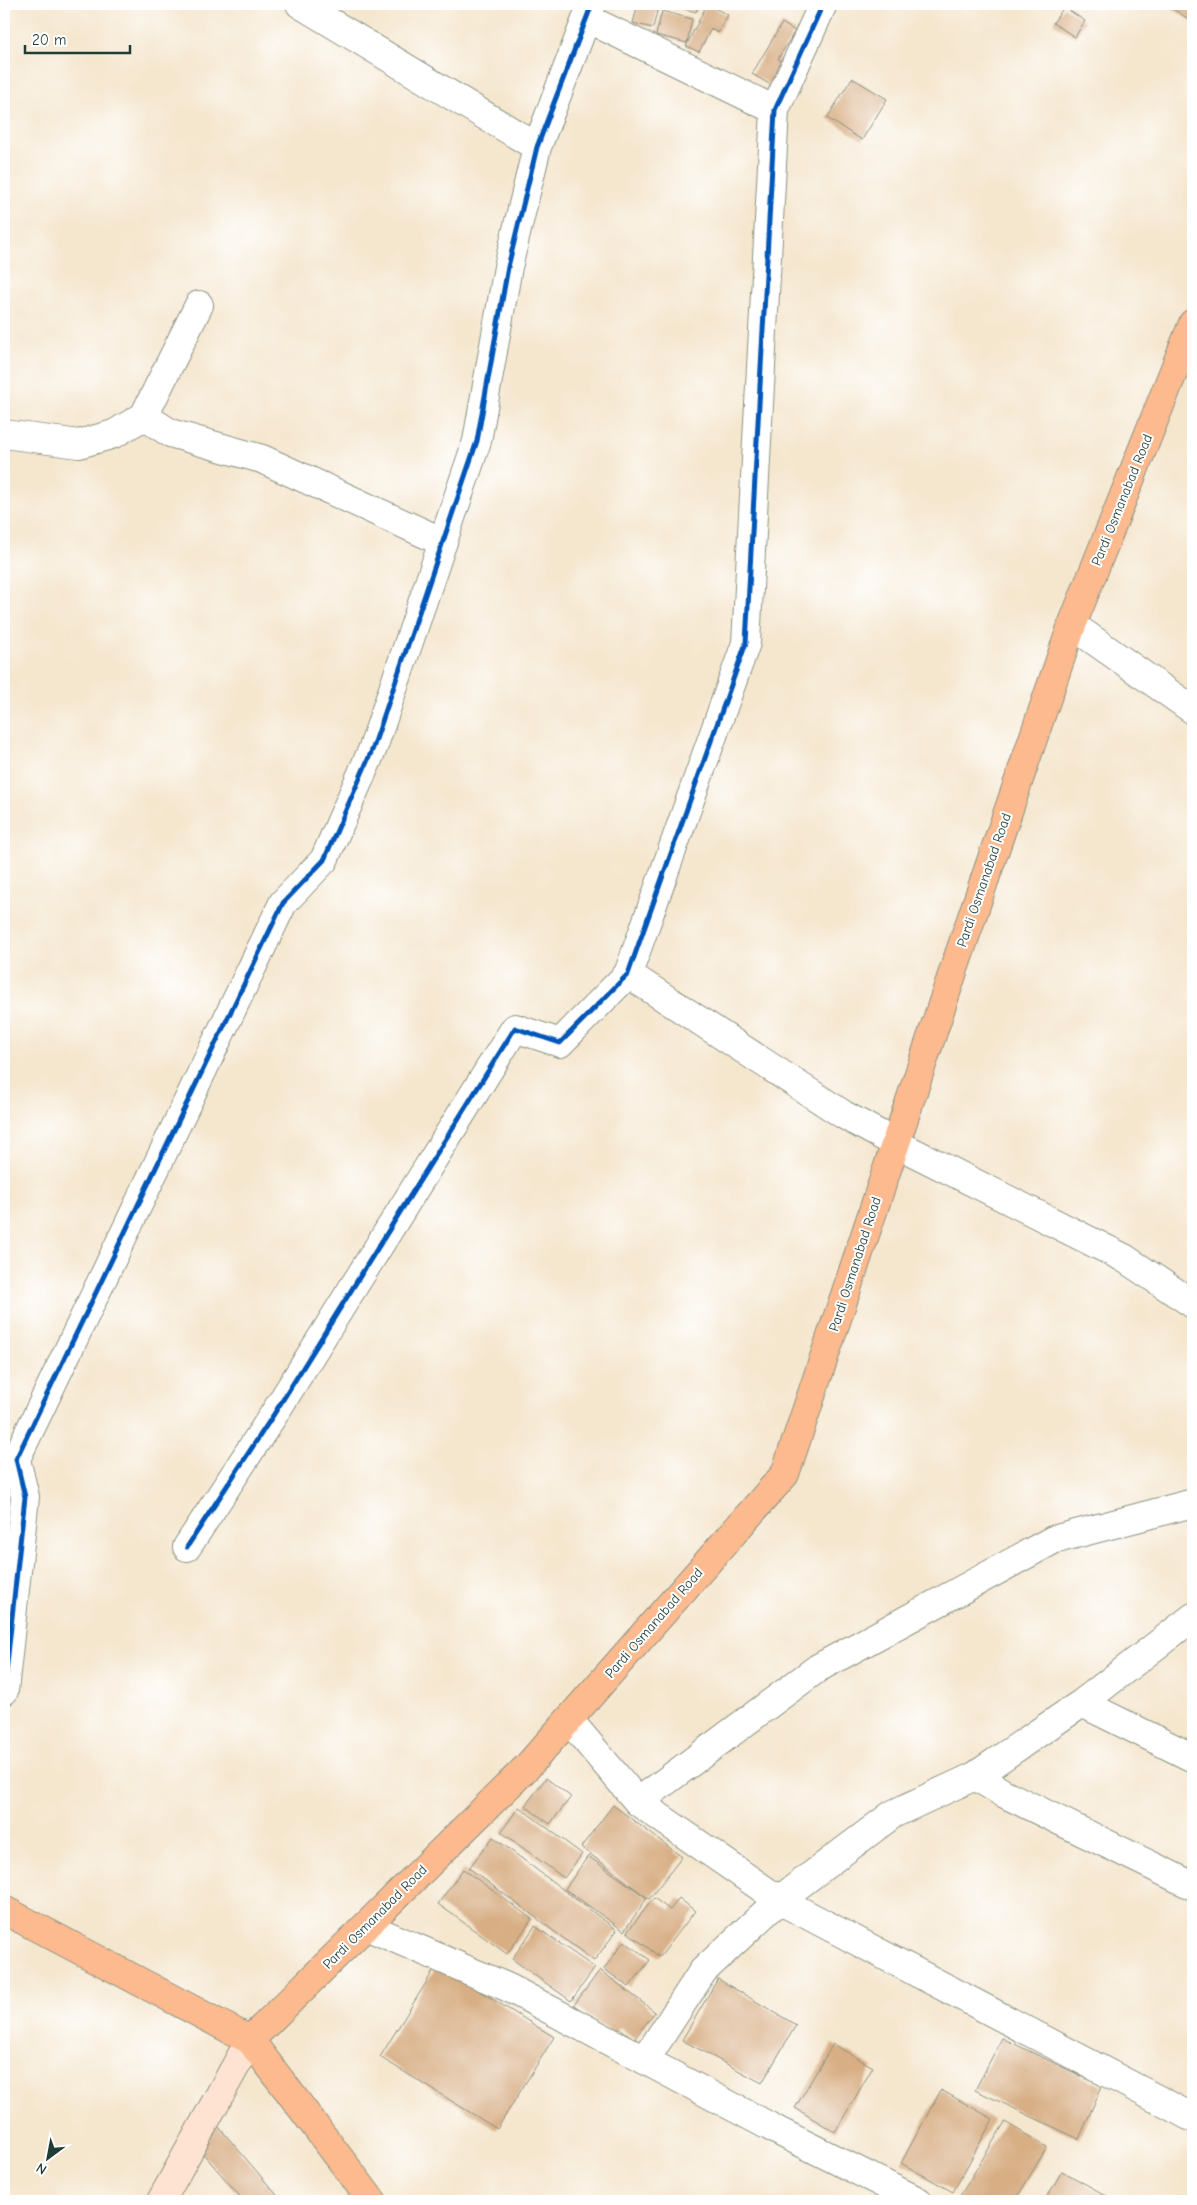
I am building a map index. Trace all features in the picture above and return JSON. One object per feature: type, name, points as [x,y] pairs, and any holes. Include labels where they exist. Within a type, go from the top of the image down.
[{"type":"main road","name":"Pardi Osmanabad Road","points":[[250,2040],[527,1767],[785,1474],[895,1143],[1072,626],[1193,322]]},
{"type":"main road","points":[[4,1910],[250,2040],[372,2201]]},
{"type":"main road","points":[[161,2201],[250,2040]]},
{"type":"street","points":[[300,4],[537,146]]},
{"type":"street","points":[[187,1547],[274,1414],[515,1028],[560,1043],[628,974],[746,643],[775,110],[823,4]]},
{"type":"street","points":[[4,1691],[24,1497],[16,1460],[14,1436],[283,902],[324,860],[373,748],[478,441],[508,267],[537,146],[590,11],[775,110]]},
{"type":"street","points":[[4,434],[79,444],[114,434],[144,416],[199,304]]},
{"type":"street","points":[[144,416],[170,433],[262,459],[443,542]]},
{"type":"street","points":[[1072,626],[1193,710]]},
{"type":"street","points":[[628,974],[844,1115],[895,1143],[1124,1258],[1193,1304]]},
{"type":"street","points":[[638,1802],[818,1668],[1053,1540],[1193,1502]]},
{"type":"street","points":[[645,2060],[704,1971],[779,1900],[893,1814],[975,1776],[1082,1703],[1193,1617]]},
{"type":"street","points":[[1082,1703],[1193,1758]]},
{"type":"street","points":[[569,1720],[638,1802],[779,1900],[1193,2118]]},
{"type":"street","points":[[975,1776],[1003,1794],[1193,1886]]},
{"type":"street","points":[[366,1926],[509,1988],[918,2201]]},
{"type":"building","points":[[638,4],[659,4],[653,28],[633,23]]},
{"type":"building","points":[[665,4],[699,4],[696,12]]},
{"type":"building","points":[[707,4],[728,15],[718,33],[711,29],[699,52],[686,46]]},
{"type":"building","points":[[1165,4],[1193,4],[1193,22]]},
{"type":"building","points":[[1064,7],[1085,21],[1075,37],[1053,23]]},
{"type":"building","points":[[662,11],[692,19],[687,43],[656,35]]},
{"type":"building","points":[[782,23],[795,31],[778,59],[784,62],[771,85],[752,74]]},
{"type":"building","points":[[852,78],[887,99],[862,140],[827,118]]},
{"type":"building","points":[[546,1778],[571,1797],[550,1824],[525,1806]]},
{"type":"building","points":[[613,1805],[682,1857],[649,1899],[581,1847]]},
{"type":"building","points":[[519,1807],[582,1854],[564,1878],[501,1832]]},
{"type":"building","points":[[493,1837],[617,1930],[594,1961],[469,1868]]},
{"type":"building","points":[[588,1856],[647,1898],[624,1931],[565,1889]]},
{"type":"building","points":[[463,1869],[532,1919],[507,1954],[438,1904]]},
{"type":"building","points":[[654,1898],[670,1910],[679,1898],[695,1911],[660,1957],[627,1932]]},
{"type":"building","points":[[535,1926],[595,1968],[571,2001],[512,1959]]},
{"type":"building","points":[[624,1941],[650,1960],[629,1987],[604,1969]]},
{"type":"building","points":[[437,1965],[554,2037],[497,2129],[380,2057]]},
{"type":"building","points":[[600,1970],[655,2012],[634,2039],[620,2028],[612,2033],[574,2005]]},
{"type":"building","points":[[718,1979],[796,2025],[762,2083],[682,2040]]},
{"type":"building","points":[[1002,2038],[1102,2086],[1079,2139],[975,2090]]},
{"type":"building","points":[[833,2044],[873,2067],[835,2132],[795,2108]]},
{"type":"building","points":[[941,2090],[993,2119],[953,2192],[901,2163]]},
{"type":"building","points":[[1005,2122],[1047,2147],[1015,2201],[957,2201]]},
{"type":"building","points":[[218,2126],[282,2201],[244,2201],[199,2149]]},
{"type":"building","points":[[1062,2171],[1116,2201],[1045,2201]]},
{"type":"cycle path","points":[[4,1691],[25,1497],[16,1459],[283,903],[324,860],[373,748],[477,441],[508,267],[537,147],[592,4]]},
{"type":"cycle path","points":[[187,1547],[274,1414],[515,1028],[560,1043],[628,974],[746,643],[775,110],[823,4]]}]
